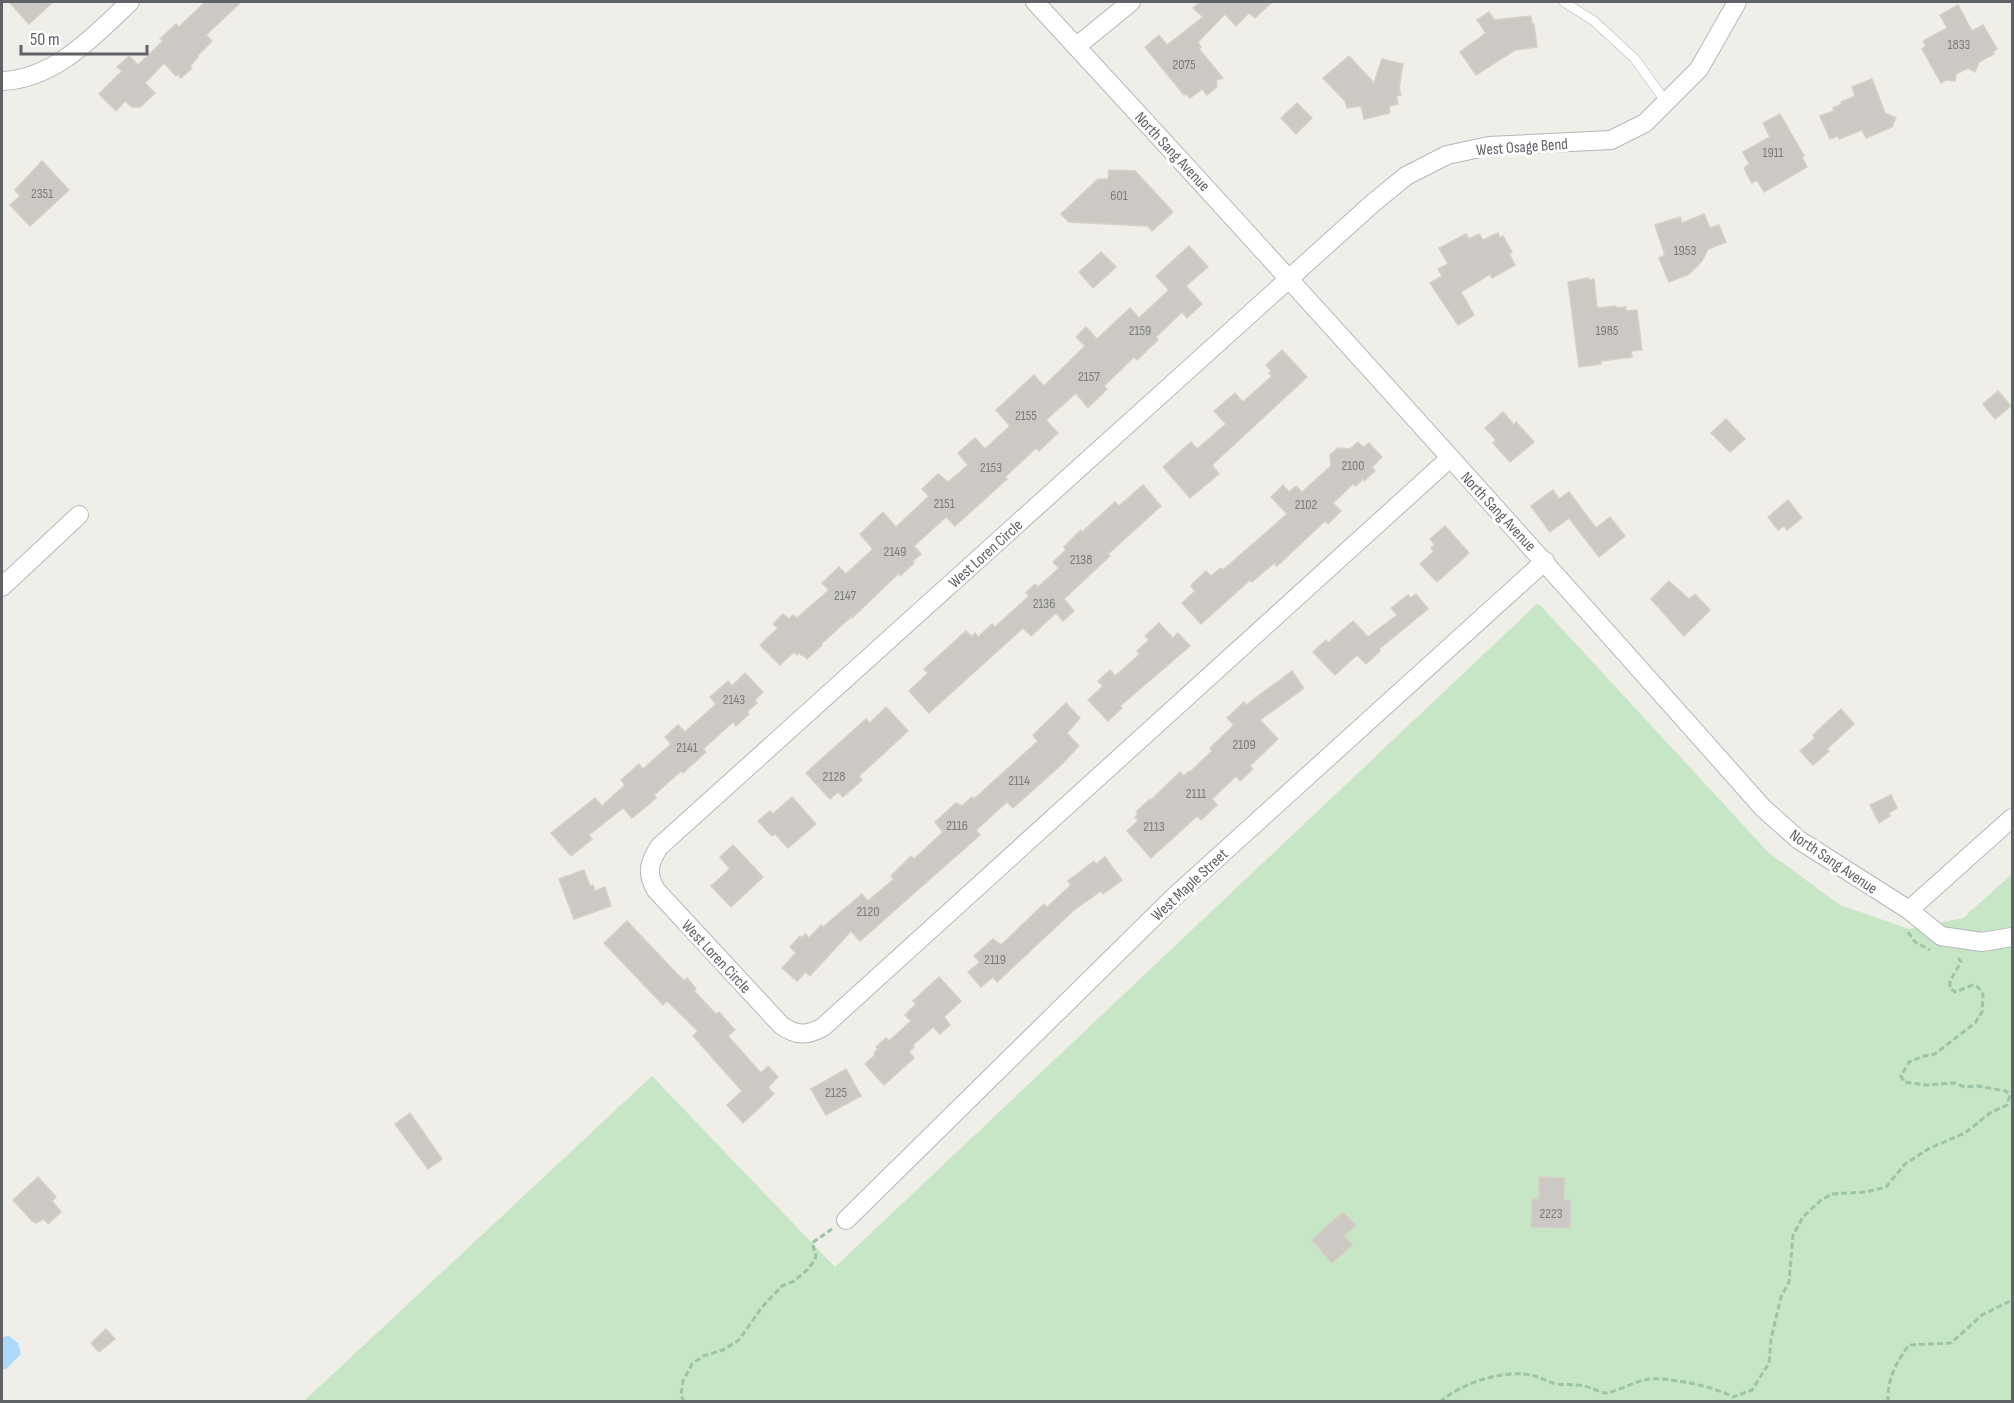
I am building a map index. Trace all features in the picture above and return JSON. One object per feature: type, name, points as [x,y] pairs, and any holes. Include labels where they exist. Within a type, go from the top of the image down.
[{"type":"street","points":[[2,81],[15,81],[51,67],[84,45],[130,2]]},
{"type":"street","name":"North Sang Avenue","points":[[1035,2],[1290,278],[1450,459],[1545,561],[1763,808],[1799,840],[1909,910],[1941,936],[1982,942],[2013,937]]},
{"type":"street","points":[[1077,46],[1131,2]]},
{"type":"street","name":"West Osage Bend","points":[[1290,278],[1406,176],[1447,155],[1489,146],[1611,140],[1645,123],[1699,69],[1738,3]]},
{"type":"street","name":"West Loren Circle","points":[[1290,278],[659,847],[651,859],[649,870],[650,879],[656,890],[781,1025],[790,1032],[800,1035],[812,1033],[823,1027],[1450,459]]},
{"type":"street","points":[[2,587],[79,515]]},
{"type":"street","name":"West Maple Street","points":[[846,1220],[1174,897],[1545,561]]},
{"type":"street","points":[[1909,910],[2013,818]]},
{"type":"lane","points":[[1564,2],[1594,21],[1635,59],[1666,102]]},
{"type":"path","points":[[1909,910],[1905,919],[1910,936],[1926,950],[1936,952]]},
{"type":"path","points":[[1440,1401],[1452,1392],[1480,1379],[1518,1374],[1535,1376],[1557,1384],[1584,1386],[1604,1393],[1635,1382],[1660,1378],[1708,1388],[1733,1397],[1752,1390],[1770,1363],[1771,1339],[1781,1298],[1789,1282],[1793,1235],[1803,1217],[1821,1200],[1832,1194],[1866,1192],[1886,1187],[1905,1164],[1930,1148],[1965,1133],[1990,1113],[2007,1105],[2009,1101],[2010,1095],[2006,1091],[1978,1086],[1965,1087],[1954,1083],[1926,1085],[1904,1082],[1901,1076],[1909,1062],[1935,1054],[1965,1032],[1982,1012],[1983,994],[1979,988],[1973,985],[1955,992],[1950,988],[1950,981],[1961,962],[1957,956]]},
{"type":"path","points":[[684,1401],[681,1395],[683,1381],[692,1364],[703,1356],[723,1350],[739,1340],[762,1307],[782,1286],[794,1281],[815,1260],[816,1255],[812,1243],[846,1220]]},
{"type":"path","points":[[1888,1401],[1888,1390],[1895,1364],[1909,1345],[1951,1343],[1982,1315],[2013,1300]]},
{"type":"green space","points":[[1538,603],[1769,853],[1840,905],[1909,929],[1963,918],[2012,874],[2012,1401],[303,1402],[652,1076],[835,1267]]},
{"type":"water","points":[[9,1336],[18,1343],[21,1354],[6,1369],[2,1369],[2,1337]]},
{"type":"building","points":[[9,2],[53,2],[29,24]]},
{"type":"building","points":[[205,2],[241,2],[206,35],[212,41],[198,55],[190,66],[192,68],[181,78],[178,74],[176,76],[164,63],[145,83],[155,93],[140,107],[132,107],[125,101],[116,111],[99,94],[122,71],[117,67],[129,56],[138,65],[163,41],[160,39],[176,24],[179,27]]},
{"type":"building","points":[[1200,2],[1272,2],[1255,18],[1249,13],[1236,26],[1225,14],[1198,42],[1201,47],[1199,49],[1223,78],[1216,80],[1217,87],[1207,95],[1202,89],[1190,98],[1184,95],[1145,47],[1159,35],[1167,45],[1203,17],[1193,8]]},
{"type":"building","points":[[1958,5],[1972,31],[1983,25],[1997,49],[1993,52],[1994,54],[1979,62],[1975,72],[1968,68],[1956,74],[1955,81],[1946,80],[1941,83],[1922,49],[1926,46],[1923,41],[1947,28],[1940,15]]},
{"type":"building","points":[[1489,12],[1494,20],[1531,16],[1537,47],[1515,50],[1476,75],[1460,52],[1486,33],[1477,20]]},
{"type":"building","points":[[1349,56],[1374,83],[1382,59],[1403,64],[1399,88],[1401,95],[1396,96],[1398,104],[1389,106],[1390,113],[1364,119],[1361,106],[1347,108],[1345,101],[1323,78]]},
{"type":"building","points":[[1872,79],[1885,113],[1896,118],[1892,127],[1866,138],[1862,130],[1839,139],[1838,136],[1830,139],[1820,116],[1834,111],[1833,108],[1842,104],[1841,102],[1855,96],[1852,87]]},
{"type":"building","points":[[1297,103],[1312,118],[1296,134],[1281,118]]},
{"type":"building","points":[[1780,114],[1804,156],[1802,157],[1807,167],[1764,192],[1757,180],[1752,183],[1744,168],[1749,164],[1743,152],[1770,137],[1763,123]]},
{"type":"building","points":[[42,161],[69,190],[30,226],[10,205],[20,196],[15,190]]},
{"type":"building","points":[[1109,170],[1135,171],[1173,212],[1152,231],[1148,226],[1069,222],[1061,214],[1098,179],[1108,179]]},
{"type":"building","points":[[1704,214],[1710,228],[1719,225],[1726,242],[1708,249],[1702,261],[1689,274],[1669,282],[1659,258],[1665,255],[1655,225],[1680,217],[1682,223]]},
{"type":"building","points":[[1498,233],[1500,238],[1503,236],[1512,252],[1509,254],[1515,265],[1492,278],[1490,274],[1461,292],[1474,315],[1458,325],[1430,283],[1442,276],[1438,269],[1448,264],[1439,248],[1466,234],[1469,239],[1479,234],[1483,240]]},
{"type":"building","points":[[1189,246],[1208,267],[1186,286],[1202,304],[1187,318],[1182,312],[1156,337],[1158,340],[1137,360],[1134,357],[1104,386],[1107,389],[1088,408],[1076,393],[1046,420],[1058,433],[1039,451],[1036,448],[1005,477],[1007,479],[955,526],[946,517],[914,546],[921,554],[913,561],[914,563],[900,576],[899,573],[807,659],[802,654],[797,655],[794,652],[780,665],[760,645],[778,628],[773,624],[783,614],[789,619],[793,615],[797,618],[829,590],[822,583],[839,567],[846,574],[873,549],[860,534],[883,512],[896,527],[929,496],[922,489],[938,474],[948,482],[968,465],[958,453],[975,438],[985,449],[1010,426],[996,410],[1034,375],[1044,386],[1085,346],[1076,337],[1086,327],[1097,339],[1130,308],[1139,318],[1169,290],[1156,276]]},
{"type":"building","points":[[1101,252],[1116,267],[1093,288],[1079,272]]},
{"type":"building","points":[[1588,278],[1588,280],[1594,279],[1597,308],[1616,306],[1616,308],[1626,307],[1626,311],[1637,310],[1642,350],[1631,351],[1632,357],[1601,361],[1601,364],[1579,367],[1568,282]]},
{"type":"building","points":[[1282,350],[1307,377],[1212,465],[1219,474],[1190,498],[1163,467],[1191,442],[1197,449],[1226,424],[1214,411],[1235,393],[1243,402],[1272,376],[1266,365]]},
{"type":"building","points":[[1998,391],[2011,406],[1995,419],[1983,404]]},
{"type":"building","points":[[1503,412],[1514,425],[1516,422],[1534,442],[1510,462],[1493,443],[1496,440],[1485,428]]},
{"type":"building","points":[[1726,419],[1745,439],[1730,452],[1711,433]]},
{"type":"building","points":[[1358,442],[1363,447],[1369,443],[1382,457],[1372,467],[1375,471],[1356,486],[1353,484],[1333,503],[1341,511],[1328,524],[1325,521],[1277,566],[1274,563],[1252,582],[1250,580],[1201,624],[1182,603],[1195,591],[1191,586],[1193,583],[1206,571],[1211,576],[1221,568],[1223,570],[1287,514],[1271,497],[1283,485],[1289,492],[1296,486],[1302,492],[1331,466],[1330,455],[1338,448],[1350,449]]},
{"type":"building","points":[[1143,485],[1161,506],[1108,554],[1110,556],[1064,599],[1074,611],[1063,621],[1056,613],[1031,636],[1023,628],[929,713],[909,691],[928,673],[924,669],[966,631],[972,637],[975,633],[978,637],[992,624],[995,627],[1029,596],[1026,593],[1035,584],[1038,587],[1059,568],[1053,562],[1066,550],[1064,547],[1081,530],[1082,532],[1115,502],[1119,506]]},
{"type":"building","points":[[1553,490],[1559,499],[1569,492],[1596,528],[1610,517],[1625,536],[1599,557],[1569,518],[1550,532],[1531,506]]},
{"type":"building","points":[[1788,500],[1802,518],[1787,530],[1784,526],[1778,530],[1768,517]]},
{"type":"building","points":[[1445,526],[1469,553],[1437,582],[1420,564],[1434,551],[1431,548],[1435,545],[1430,539]]},
{"type":"building","points":[[1669,581],[1689,599],[1695,594],[1710,610],[1684,636],[1651,599]]},
{"type":"building","points":[[1416,594],[1428,609],[1379,649],[1380,651],[1366,664],[1357,655],[1335,675],[1313,652],[1326,640],[1328,643],[1353,621],[1368,637],[1397,615],[1391,608],[1408,595],[1411,598]]},
{"type":"building","points":[[1159,623],[1173,638],[1178,633],[1190,646],[1120,706],[1122,708],[1108,721],[1088,700],[1103,686],[1098,681],[1110,670],[1115,676],[1140,654],[1137,651],[1149,640],[1145,636]]},
{"type":"building","points":[[1292,671],[1304,688],[1260,720],[1278,739],[1250,766],[1253,769],[1240,781],[1236,776],[1212,799],[1217,805],[1201,820],[1197,816],[1151,858],[1127,831],[1138,821],[1135,817],[1138,814],[1136,812],[1180,772],[1184,776],[1212,751],[1210,748],[1234,725],[1227,718],[1244,702],[1246,705]]},
{"type":"building","points":[[745,673],[763,692],[755,700],[757,703],[747,712],[749,714],[736,726],[733,722],[703,749],[706,752],[654,795],[656,798],[632,818],[623,808],[589,835],[592,839],[571,856],[551,833],[595,798],[602,806],[625,785],[621,780],[639,764],[643,769],[671,744],[665,737],[678,725],[685,732],[716,704],[710,697],[728,681],[732,686]]},
{"type":"building","points":[[1066,703],[1080,718],[1067,733],[1079,746],[1062,764],[1013,808],[1007,802],[976,830],[980,835],[860,941],[851,931],[810,976],[806,972],[797,981],[782,968],[796,953],[790,947],[800,936],[802,938],[805,934],[809,938],[821,925],[823,927],[862,894],[868,901],[894,879],[891,876],[911,856],[914,859],[943,832],[935,822],[956,803],[962,806],[972,797],[974,799],[1038,741],[1033,735]]},
{"type":"building","points":[[886,707],[908,731],[859,776],[862,780],[843,797],[838,792],[830,799],[806,773],[866,719],[870,723]]},
{"type":"building","points":[[1841,709],[1854,724],[1813,765],[1800,751],[1815,738],[1813,735]]},
{"type":"building","points":[[1891,795],[1897,808],[1879,823],[1870,805]]},
{"type":"building","points":[[792,797],[816,824],[788,848],[758,821],[770,811],[773,814]]},
{"type":"building","points":[[733,845],[763,877],[731,907],[711,886],[730,869],[720,857]]},
{"type":"building","points":[[1105,857],[1122,880],[1103,894],[1101,891],[1074,910],[997,982],[993,977],[981,987],[968,972],[980,962],[974,956],[993,939],[1001,945],[1044,904],[1047,907],[1071,885],[1068,881],[1094,861],[1096,864]]},
{"type":"building","points":[[584,870],[590,886],[593,885],[595,891],[605,887],[611,906],[574,919],[559,879]]},
{"type":"building","points":[[627,921],[677,974],[685,981],[687,978],[696,989],[694,991],[716,1014],[719,1012],[735,1030],[728,1036],[761,1073],[768,1066],[778,1077],[768,1087],[774,1094],[743,1123],[727,1105],[742,1091],[693,1036],[698,1031],[667,1001],[663,1005],[604,943]]},
{"type":"building","points":[[939,977],[961,1001],[944,1017],[950,1025],[940,1034],[933,1027],[913,1045],[914,1047],[909,1052],[914,1058],[884,1085],[865,1064],[875,1055],[878,1049],[876,1047],[886,1038],[889,1041],[911,1021],[905,1015],[916,1004],[913,1001]]},
{"type":"building","points":[[846,1069],[861,1096],[826,1115],[811,1089]]},
{"type":"building","points":[[410,1113],[442,1159],[428,1169],[395,1124]]},
{"type":"building","points":[[38,1177],[56,1197],[52,1201],[61,1212],[48,1224],[44,1219],[36,1223],[32,1221],[13,1200]]},
{"type":"building","points":[[1539,1177],[1565,1178],[1564,1200],[1570,1200],[1570,1228],[1531,1227],[1532,1199],[1539,1199]]},
{"type":"building","points":[[1343,1212],[1356,1225],[1344,1236],[1352,1245],[1332,1263],[1312,1240]]},
{"type":"building","points":[[106,1329],[115,1339],[99,1352],[91,1343]]}]
